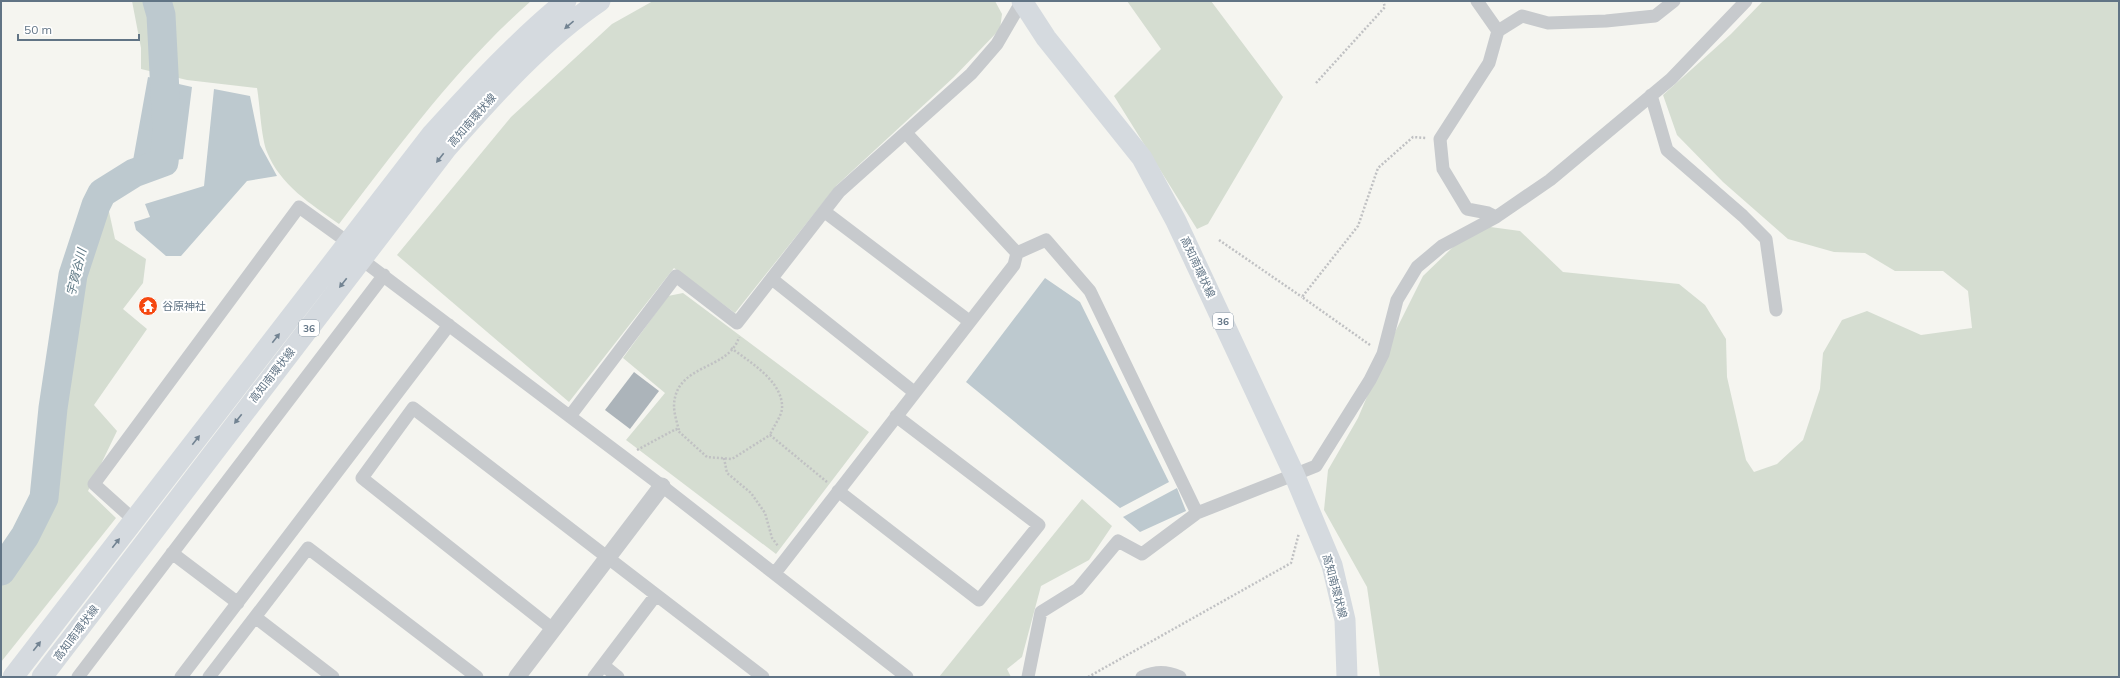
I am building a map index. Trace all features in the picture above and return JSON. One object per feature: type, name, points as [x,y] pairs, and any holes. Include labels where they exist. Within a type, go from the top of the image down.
[{"type":"main road","name":"高知南環状線","points":[[42,677],[355,251],[432,134],[481,80],[530,31],[566,1]]},
{"type":"main road","name":"高知南環状線","points":[[13,677],[134,520],[355,251],[496,93],[544,47],[600,1]]},
{"type":"main road","name":"高知南環状線","points":[[1022,1],[1046,38],[1142,158],[1176,221],[1294,474],[1332,564],[1345,620],[1347,677]]},
{"type":"street","points":[[570,416],[676,276],[737,323],[825,212],[839,192],[971,74],[997,44],[1022,1]]},
{"type":"street","points":[[1477,1],[1498,31]]},
{"type":"street","points":[[1496,217],[1488,213],[1467,209],[1442,169],[1440,139],[1489,63],[1498,31],[1522,16],[1548,23],[1606,21],[1655,16],[1674,1]]},
{"type":"street","points":[[1028,677],[1041,612],[1078,589],[1118,541],[1142,554],[1197,513],[1316,466],[1370,380],[1383,354],[1397,300],[1417,267],[1442,246],[1496,217],[1550,180],[1670,79],[1746,1]]},
{"type":"street","points":[[1651,95],[1667,150],[1743,216],[1766,239],[1776,310]]},
{"type":"street","points":[[906,133],[1017,253]]},
{"type":"street","points":[[134,520],[94,484],[299,207],[384,276],[662,486],[907,677]]},
{"type":"street","points":[[825,212],[969,321]]},
{"type":"street","points":[[1017,253],[1046,240],[1090,291],[1197,513]]},
{"type":"street","points":[[775,573],[969,321],[1014,265],[1017,253]]},
{"type":"street","points":[[78,677],[384,276]]},
{"type":"street","points":[[772,279],[914,392]]},
{"type":"street","points":[[182,677],[449,325]]},
{"type":"street","points":[[554,630],[362,478],[413,408],[763,677]]},
{"type":"street","points":[[838,491],[979,600],[1039,526],[896,416]]},
{"type":"street","points":[[517,677],[609,558],[662,486]]},
{"type":"street","points":[[209,677],[308,548],[477,677]]},
{"type":"street","points":[[172,554],[238,603]]},
{"type":"street","points":[[594,677],[656,595]]},
{"type":"street","points":[[254,617],[332,677]]},
{"type":"street","points":[[603,665],[618,677]]},
{"type":"street","points":[[1142,677],[1151,673],[1167,672],[1180,677]]},
{"type":"path","points":[[1316,83],[1385,7],[1383,1]]},
{"type":"path","points":[[1302,297],[1358,226],[1378,168],[1413,137],[1440,139]]},
{"type":"path","points":[[1219,240],[1383,354]]},
{"type":"path","points":[[679,431],[674,405],[680,383],[697,370],[721,360],[737,342],[740,332],[737,323]]},
{"type":"path","points":[[625,458],[676,429],[707,457],[732,459],[770,435],[782,410],[779,394],[771,381],[731,348]]},
{"type":"path","points":[[770,435],[838,491]]},
{"type":"path","points":[[724,458],[728,473],[751,493],[765,513],[772,538],[786,558]]},
{"type":"path","points":[[1088,677],[1291,563],[1300,528]]},
{"type":"shaded area","points":[[132,1],[531,1],[478,52],[407,136],[339,224],[297,193],[273,164],[267,152],[263,138],[257,88],[187,80],[141,69],[141,48]]},
{"type":"shaded area","points":[[653,1],[995,1],[1002,14],[1000,29],[954,77],[837,185],[735,313],[674,268],[569,402],[397,255],[511,117],[612,24]]},
{"type":"shaded area","points":[[1127,1],[1211,1],[1283,97],[1208,224],[1197,229],[1114,96],[1161,49]]},
{"type":"shaded area","points":[[1763,1],[2119,1],[2119,677],[1380,677],[1367,587],[1324,510],[1328,470],[1358,418],[1390,342],[1423,276],[1453,247],[1483,226],[1520,231],[1563,272],[1679,284],[1705,305],[1726,339],[1727,377],[1746,460],[1754,472],[1777,464],[1803,440],[1820,389],[1823,353],[1842,320],[1867,311],[1921,335],[1972,328],[1968,291],[1943,271],[1895,271],[1865,253],[1834,252],[1788,239],[1723,182],[1677,135],[1663,95],[1731,34]]},
{"type":"shaded area","points":[[148,77],[192,87],[183,159],[132,166]]},
{"type":"shaded area","points":[[214,89],[250,96],[260,145],[277,176],[247,181],[181,256],[166,256],[136,230],[134,222],[150,217],[145,204],[204,186]]},
{"type":"shaded area","points":[[108,207],[115,239],[146,259],[143,283],[123,309],[147,329],[94,405],[117,431],[88,491],[116,518],[1,662],[1,582],[20,558],[50,499],[59,400],[79,286],[100,213]]},
{"type":"shaded area","points":[[1045,278],[1080,302],[1169,482],[1120,508],[966,382]]},
{"type":"shaded area","points":[[683,293],[869,432],[776,554],[626,440],[665,393],[623,358],[668,296]]},
{"type":"shaded area","points":[[1177,488],[1186,511],[1140,532],[1123,517]]},
{"type":"shaded area","points":[[1082,499],[1112,526],[1089,560],[1041,586],[1022,657],[1007,669],[1011,677],[939,677]]},
{"type":"building","points":[[634,372],[659,391],[630,429],[605,410]]},
{"type":"waterway","name":"宇賀谷川","points":[[1,571],[25,536],[44,498],[53,408],[73,275],[96,205],[102,193],[134,173],[164,162],[167,131],[161,15],[157,1]]},
{"type":"place","name":"谷原神社","points":[[148,306]]}]
